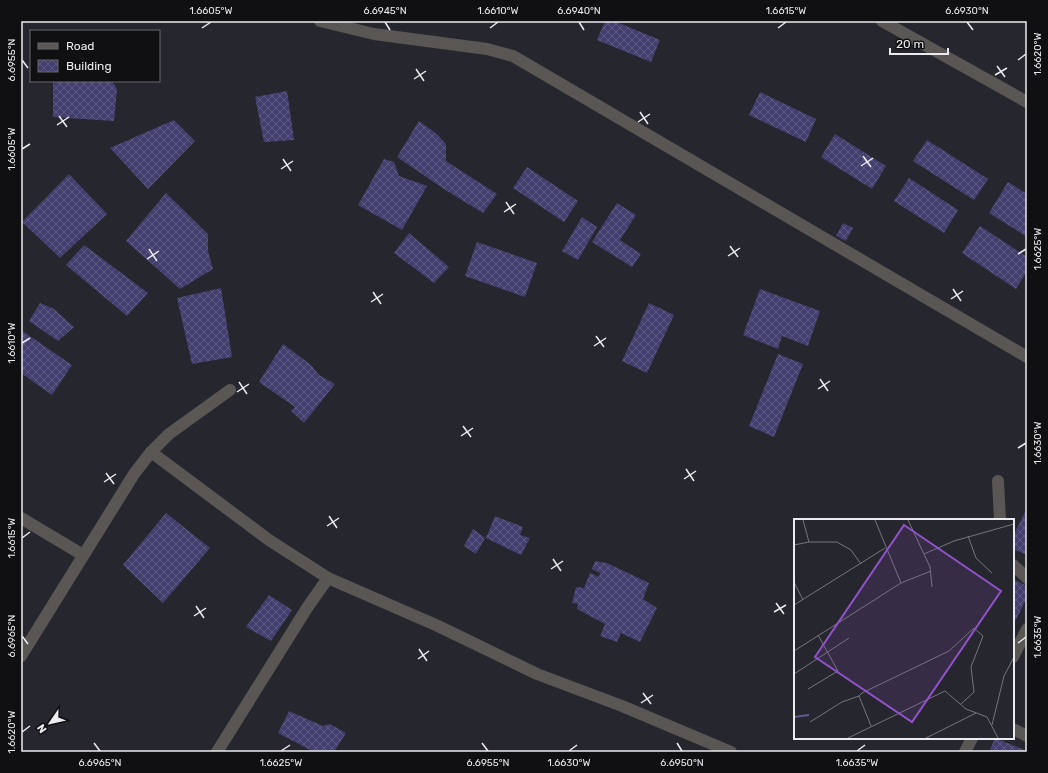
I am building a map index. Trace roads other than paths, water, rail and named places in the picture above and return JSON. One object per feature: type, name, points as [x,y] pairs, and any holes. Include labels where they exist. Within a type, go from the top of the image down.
[{"type":"street","points":[[320,21],[374,34],[487,49],[513,56],[1027,357]]},
{"type":"street","points":[[882,21],[1027,102]]},
{"type":"street","points":[[21,656],[134,474],[151,452],[169,434],[230,390]]},
{"type":"street","points":[[151,452],[269,540],[328,578],[423,620],[537,674],[622,706],[731,752]]},
{"type":"street","points":[[998,481],[1000,519]]},
{"type":"street","points":[[21,518],[83,555]]},
{"type":"street","points":[[1014,566],[1027,578]]},
{"type":"street","points":[[217,752],[306,608],[328,578]]},
{"type":"street","points":[[1014,655],[1027,629]]},
{"type":"street","points":[[1014,730],[1027,736]]},
{"type":"street","points":[[964,752],[971,739]]}]
